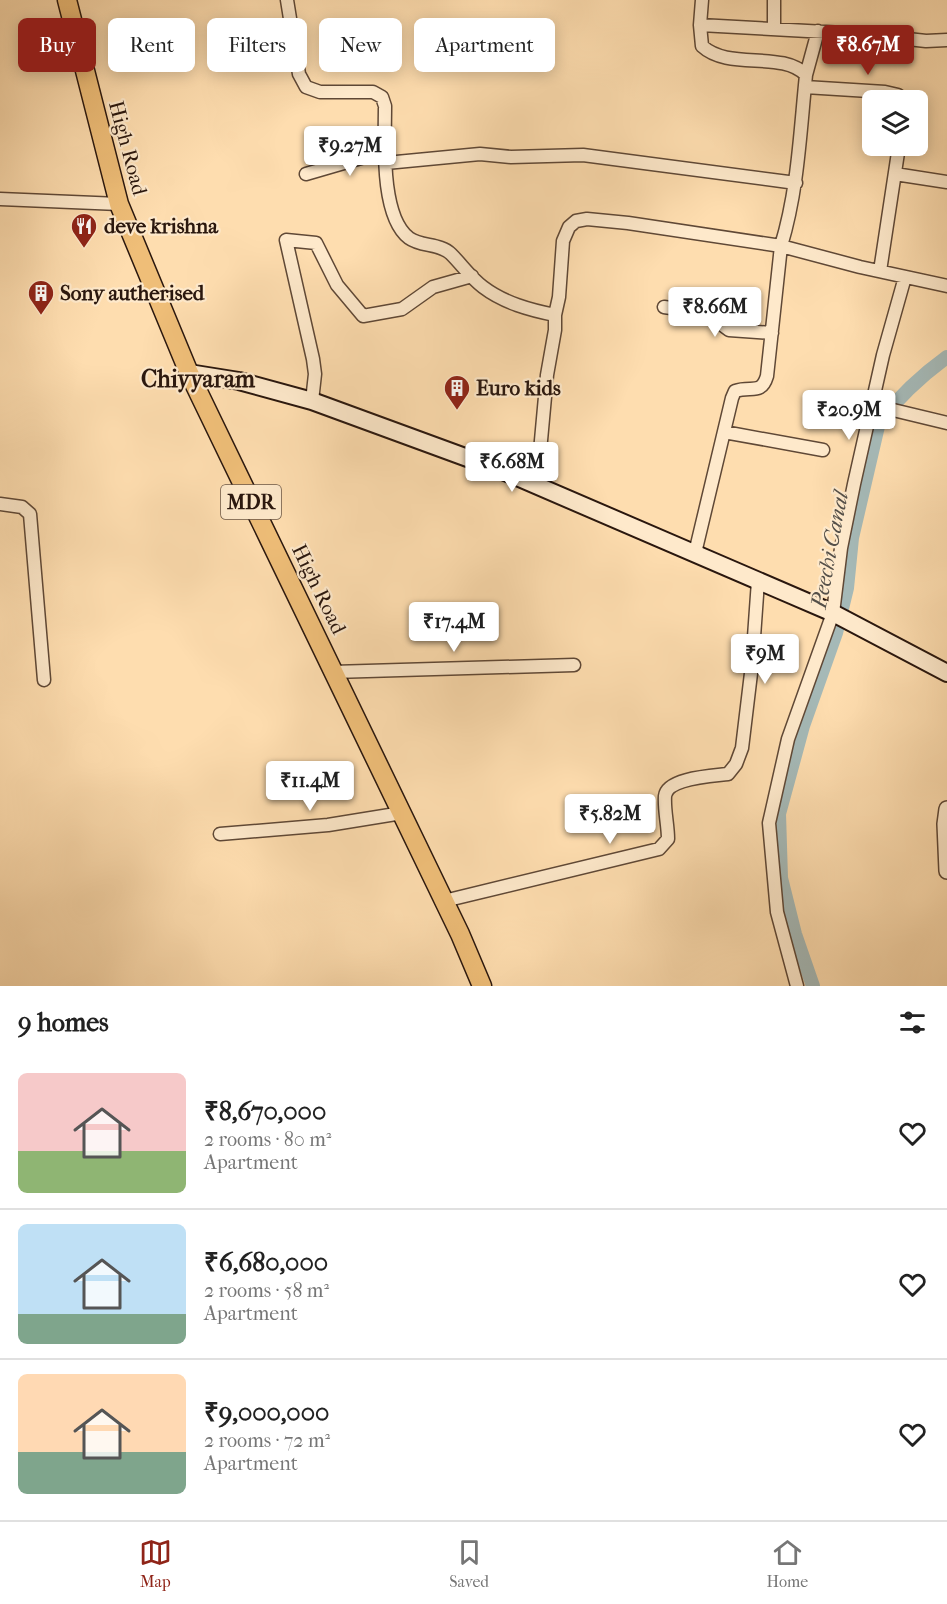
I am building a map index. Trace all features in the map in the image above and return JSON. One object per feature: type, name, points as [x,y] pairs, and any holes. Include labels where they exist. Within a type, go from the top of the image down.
[{"type":"main road","name":"High Road","points":[[67,0],[120,204],[189,372],[483,986]]},
{"type":"main road","points":[[189,372],[239,381],[312,401],[537,484],[839,616],[947,673]]},
{"type":"street","points":[[287,0],[299,74],[306,87],[320,92],[373,92],[382,97],[385,106],[386,186],[403,233],[411,240],[449,252],[485,289],[523,308],[555,315]]},
{"type":"street","points":[[702,0],[700,25],[702,46],[709,52],[720,57],[799,68],[806,81]]},
{"type":"street","points":[[774,0],[774,28]]},
{"type":"street","points":[[700,25],[818,31],[926,41],[947,40]]},
{"type":"street","points":[[695,553],[735,391],[759,389],[765,384],[781,246],[796,183],[806,81],[818,31]]},
{"type":"street","points":[[806,81],[871,90]]},
{"type":"street","points":[[306,174],[386,157],[480,154],[511,157],[584,155],[796,183]]},
{"type":"street","points":[[880,271],[898,156]]},
{"type":"street","points":[[895,174],[947,182]]},
{"type":"street","points":[[0,199],[120,204]]},
{"type":"street","points":[[537,484],[547,375],[559,297],[563,242],[569,227],[576,221],[587,219],[628,223],[781,246],[947,286]]},
{"type":"street","points":[[312,401],[315,374],[313,358],[286,240],[316,243],[337,285],[363,316],[402,309],[433,287],[472,276]]},
{"type":"street","points":[[797,986],[777,912],[769,823],[788,739],[839,616],[841,548],[883,355],[905,277]]},
{"type":"street","points":[[664,306],[706,313],[729,330],[772,333]]},
{"type":"street","points":[[870,415],[889,410],[947,423]]},
{"type":"street","points":[[724,432],[823,450]]},
{"type":"street","points":[[0,504],[22,507],[30,514],[44,680]]},
{"type":"street","points":[[444,901],[659,849],[668,839],[665,795],[670,786],[682,781],[728,774],[736,764],[742,748],[752,665],[758,581]]},
{"type":"street","points":[[333,672],[574,665]]},
{"type":"street","points":[[947,809],[945,824],[947,871]]},
{"type":"street","points":[[220,834],[328,825],[402,813]]},
{"type":"waterway","name":"Peechi Canal","points":[[813,986],[795,934],[781,878],[779,814],[803,726],[836,633],[847,588],[852,538],[879,422],[911,387],[947,357]]},
{"type":"place","name":"deve krishna","points":[[84,249]]},
{"type":"place","name":"Sony autherised","points":[[41,316]]},
{"type":"place","name":"Euro kids","points":[[457,411]]},
{"type":"district","name":"Chiyyaram","points":[[198,379]]}]
